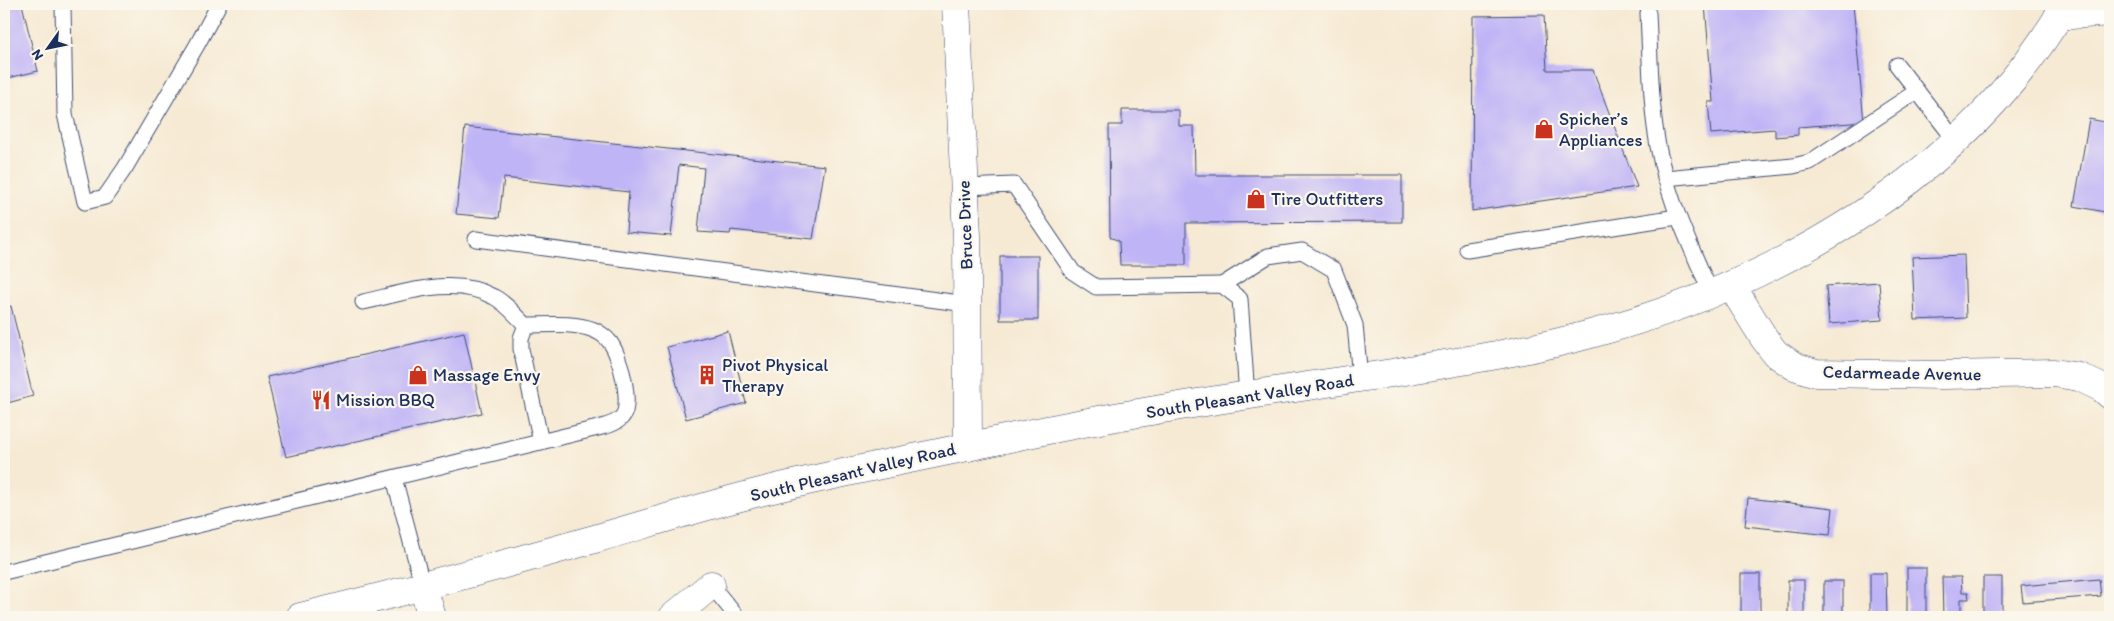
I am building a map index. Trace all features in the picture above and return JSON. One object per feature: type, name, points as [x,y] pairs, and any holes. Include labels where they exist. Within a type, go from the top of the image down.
[{"type":"street","name":"Bruce Drive","points":[[956,4],[964,187],[968,446]]},
{"type":"street","name":"South Pleasant Valley Road","points":[[300,617],[423,587],[764,491],[1056,428],[1512,353],[1561,342],[1672,308],[1721,289],[1803,250],[1865,213],[1923,169],[1976,120],[2022,67],[2062,10],[2110,12]]},
{"type":"street","name":"Cedarmeade Avenue","points":[[1721,289],[1775,353],[1794,366],[1816,373],[2054,374],[2079,378],[2102,388],[2110,395]]},
{"type":"street","points":[[673,617],[711,585]]},
{"type":"street","points":[[423,587],[432,617]]},
{"type":"lane","points":[[63,4],[65,114],[85,202],[105,197],[125,168],[197,46],[219,4]]},
{"type":"lane","points":[[1648,13],[1655,126],[1665,178],[1677,216],[1721,289]]},
{"type":"lane","points":[[1897,65],[1955,140]]},
{"type":"lane","points":[[1665,178],[1793,166],[1810,162],[1917,91]]},
{"type":"lane","points":[[964,187],[1014,185],[1073,272],[1096,287],[1222,286],[1268,256],[1302,251],[1334,270],[1355,325],[1360,378]]},
{"type":"lane","points":[[1467,250],[1677,216]]},
{"type":"lane","points":[[476,239],[967,304]]},
{"type":"lane","points":[[1222,286],[1240,299],[1247,396]]},
{"type":"lane","points":[[4,572],[613,424],[622,418],[627,407],[627,395],[617,356],[610,341],[595,330],[573,326],[526,325],[495,297],[480,291],[458,287],[434,287],[363,302]]},
{"type":"lane","points":[[526,325],[521,338],[521,349],[541,442]]},
{"type":"lane","points":[[394,478],[423,587]]},
{"type":"lane","points":[[711,585],[737,617]]},
{"type":"building","points":[[4,4],[22,4],[38,71],[4,79]]},
{"type":"building","points":[[1705,4],[1853,4],[1864,122],[1798,127],[1798,135],[1775,137],[1775,129],[1711,134],[1708,102],[1713,102]]},
{"type":"building","name":"Spicher’s Appliances","points":[[1544,15],[1547,70],[1593,70],[1637,187],[1472,211],[1473,16]]},
{"type":"building","name":"Tire Outfitters","points":[[1122,110],[1179,110],[1179,126],[1194,126],[1195,175],[1402,175],[1402,222],[1186,223],[1186,265],[1120,265],[1119,241],[1110,237],[1109,125],[1122,125]]},
{"type":"building","points":[[2089,119],[2110,123],[2110,213],[2074,206]]},
{"type":"building","points":[[465,127],[825,166],[813,239],[731,230],[730,234],[698,232],[704,168],[679,165],[671,236],[626,232],[629,192],[504,178],[499,218],[456,214]]},
{"type":"building","points":[[1964,255],[1966,318],[1915,320],[1912,257]]},
{"type":"building","points":[[1000,256],[1038,256],[1038,320],[1000,320]]},
{"type":"building","points":[[1879,282],[1882,320],[1829,324],[1826,286]]},
{"type":"building","points":[[11,306],[33,396],[4,404],[4,308]]},
{"type":"building","name":"Pivot Physical Therapy","points":[[728,331],[746,403],[686,419],[667,347]]},
{"type":"building","points":[[464,332],[482,413],[286,457],[267,377]]},
{"type":"building","points":[[1748,498],[1833,508],[1830,535],[1745,526]]},
{"type":"building","points":[[1907,568],[1926,568],[1926,617],[1907,617]]},
{"type":"building","points":[[1870,573],[1886,573],[1887,617],[1870,617]]},
{"type":"building","points":[[1741,574],[1760,574],[1760,617],[1741,617]]},
{"type":"building","points":[[1942,577],[1961,577],[1962,592],[1968,592],[1969,599],[1961,599],[1961,617],[1943,617]]},
{"type":"building","points":[[1983,577],[2002,577],[2002,617],[1976,617],[1976,614],[1983,615]]},
{"type":"building","points":[[2099,579],[2101,596],[2023,602],[2021,586]]},
{"type":"building","points":[[1788,580],[1804,580],[1804,617],[1788,617]]},
{"type":"building","points":[[1824,581],[1843,581],[1843,617],[1824,617]]},
{"type":"place","name":"Spicher’s Appliances","points":[[1544,129]]},
{"type":"place","name":"Tire Outfitters","points":[[1256,199]]},
{"type":"place","name":"Massage Envy","points":[[418,375]]},
{"type":"place","name":"Pivot Physical Therapy","points":[[707,375]]},
{"type":"place","name":"Mission BBQ","points":[[321,400]]}]
